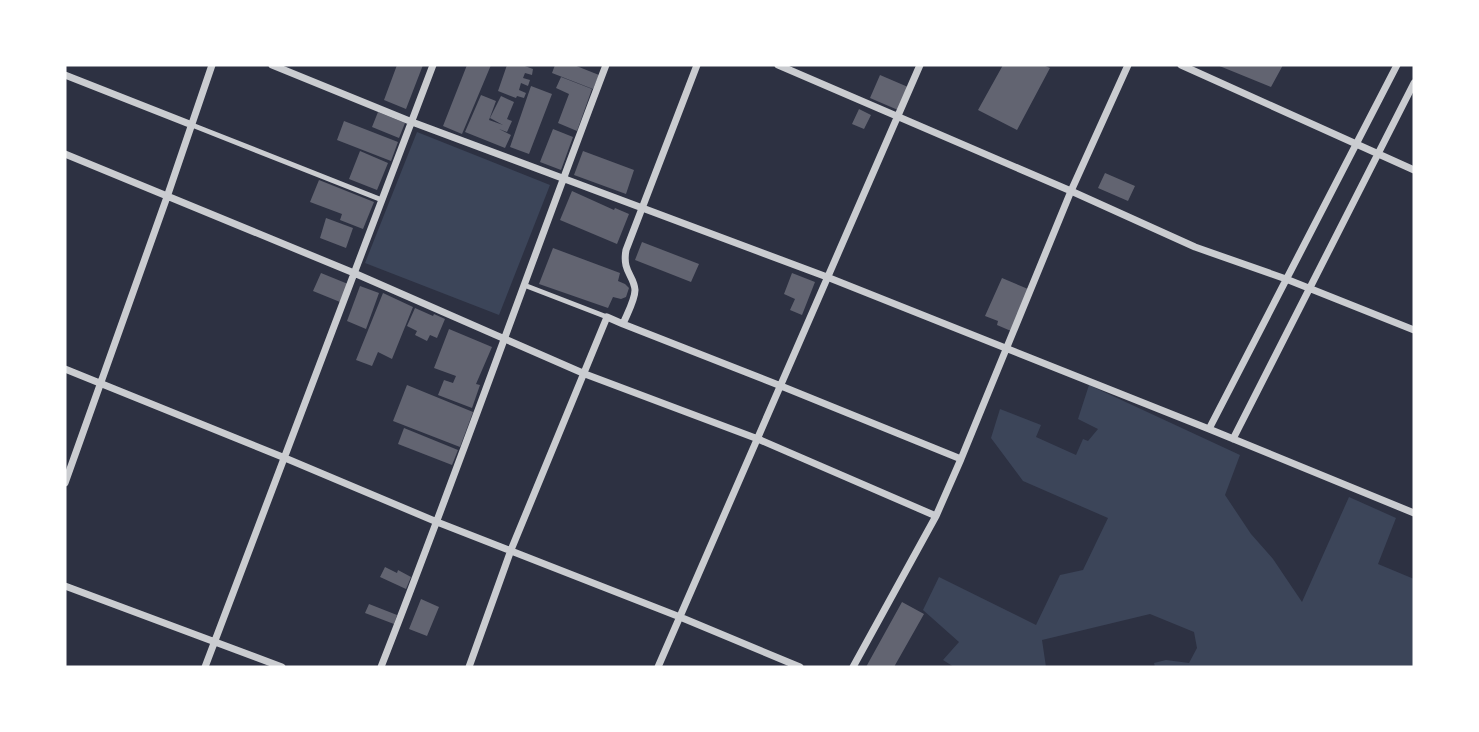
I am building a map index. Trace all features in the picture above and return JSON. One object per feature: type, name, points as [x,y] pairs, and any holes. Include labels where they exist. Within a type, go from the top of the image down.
[{"type":"street","points":[[65,482],[212,65]]},
{"type":"street","points":[[272,65],[562,179],[827,277],[1414,513]]},
{"type":"street","points":[[205,667],[433,65]]},
{"type":"street","points":[[381,667],[438,522],[503,338],[606,65]]},
{"type":"street","points":[[624,324],[635,292],[626,270],[626,250],[697,65]]},
{"type":"street","points":[[778,65],[1195,247],[1286,279],[1414,330]]},
{"type":"street","points":[[658,667],[920,65]]},
{"type":"street","points":[[853,667],[936,516],[1071,191],[1128,65]]},
{"type":"street","points":[[1181,65],[1414,170]]},
{"type":"street","points":[[1209,429],[1397,65]]},
{"type":"street","points":[[65,75],[382,200]]},
{"type":"street","points":[[1233,439],[1414,83]]},
{"type":"street","points":[[65,157],[354,273],[585,374],[758,439],[936,516]]},
{"type":"street","points":[[524,285],[961,459]]},
{"type":"street","points":[[469,667],[511,550],[607,317]]},
{"type":"street","points":[[65,369],[800,667]]},
{"type":"street","points":[[65,586],[282,667]]},
{"type":"shaded area","points":[[417,132],[550,185],[499,315],[365,263]]},
{"type":"shaded area","points":[[1089,385],[1240,455],[1225,495],[1302,602],[1349,497],[1396,518],[1378,564],[1414,579],[1414,667],[1155,667],[1154,663],[1166,660],[1189,663],[1197,648],[1194,632],[1150,614],[1042,640],[1046,667],[954,667],[943,660],[959,642],[923,610],[939,577],[1036,625],[1060,575],[1083,570],[1108,518],[1023,481],[991,438],[1000,409],[1041,425],[1036,437],[1076,455],[1083,439],[1088,441],[1098,429],[1078,419]]},
{"type":"building","points":[[397,65],[423,65],[406,109],[384,100]]},
{"type":"building","points":[[467,65],[491,65],[462,134],[443,126]]},
{"type":"building","points":[[507,65],[522,65],[533,69],[532,75],[525,73],[523,78],[530,80],[528,86],[521,83],[519,90],[526,93],[524,98],[498,91]]},
{"type":"building","points":[[555,65],[574,65],[599,75],[593,89],[552,73]]},
{"type":"building","points":[[1003,65],[1043,65],[1050,68],[1017,130],[978,110]]},
{"type":"building","points":[[1217,65],[1283,65],[1271,87]]},
{"type":"building","points":[[880,75],[908,87],[898,110],[870,98]]},
{"type":"building","points":[[561,77],[592,89],[577,131],[558,123],[569,94],[556,88]]},
{"type":"building","points":[[531,86],[552,94],[529,154],[510,147]]},
{"type":"building","points":[[481,95],[496,101],[489,120],[503,125],[490,118],[501,96],[514,102],[507,119],[512,121],[507,132],[499,129],[511,135],[505,148],[465,132]]},
{"type":"building","points":[[859,109],[871,115],[864,129],[852,124]]},
{"type":"building","points":[[378,112],[405,123],[399,138],[372,127]]},
{"type":"building","points":[[344,121],[398,142],[391,161],[337,140]]},
{"type":"building","points":[[553,129],[573,137],[561,170],[540,162]]},
{"type":"building","points":[[360,151],[388,163],[377,190],[349,179]]},
{"type":"building","points":[[583,151],[634,170],[626,194],[574,175]]},
{"type":"building","points":[[1105,173],[1135,186],[1128,201],[1098,188]]},
{"type":"building","points":[[319,180],[374,202],[363,229],[340,220],[342,214],[310,202]]},
{"type":"building","points":[[572,191],[629,214],[617,244],[560,220]]},
{"type":"building","points":[[326,218],[353,228],[346,248],[320,238]]},
{"type":"building","points":[[642,242],[699,264],[691,282],[635,260]]},
{"type":"building","points":[[553,248],[620,273],[618,281],[629,288],[626,297],[613,297],[608,308],[539,284]]},
{"type":"building","points":[[321,273],[348,284],[340,302],[313,291]]},
{"type":"building","points":[[792,273],[815,282],[802,315],[790,310],[795,299],[784,294]]},
{"type":"building","points":[[1002,278],[1028,289],[1011,331],[997,325],[998,321],[985,316]]},
{"type":"building","points":[[360,286],[379,293],[366,329],[347,321]]},
{"type":"building","points":[[383,293],[413,307],[392,359],[378,352],[372,366],[356,360]]},
{"type":"building","points":[[415,308],[445,319],[437,338],[430,335],[427,341],[415,335],[417,331],[407,326]]},
{"type":"building","points":[[449,329],[492,347],[476,384],[480,385],[472,408],[438,395],[444,380],[453,383],[456,376],[434,368]]},
{"type":"building","points":[[407,385],[473,412],[460,447],[393,421]]},
{"type":"building","points":[[404,428],[458,450],[452,465],[398,444]]},
{"type":"building","points":[[385,567],[411,577],[406,589],[380,577]]},
{"type":"building","points":[[421,599],[439,607],[427,636],[409,629]]},
{"type":"building","points":[[902,602],[924,614],[894,667],[866,667]]},
{"type":"building","points":[[369,604],[397,615],[394,624],[365,613]]}]
